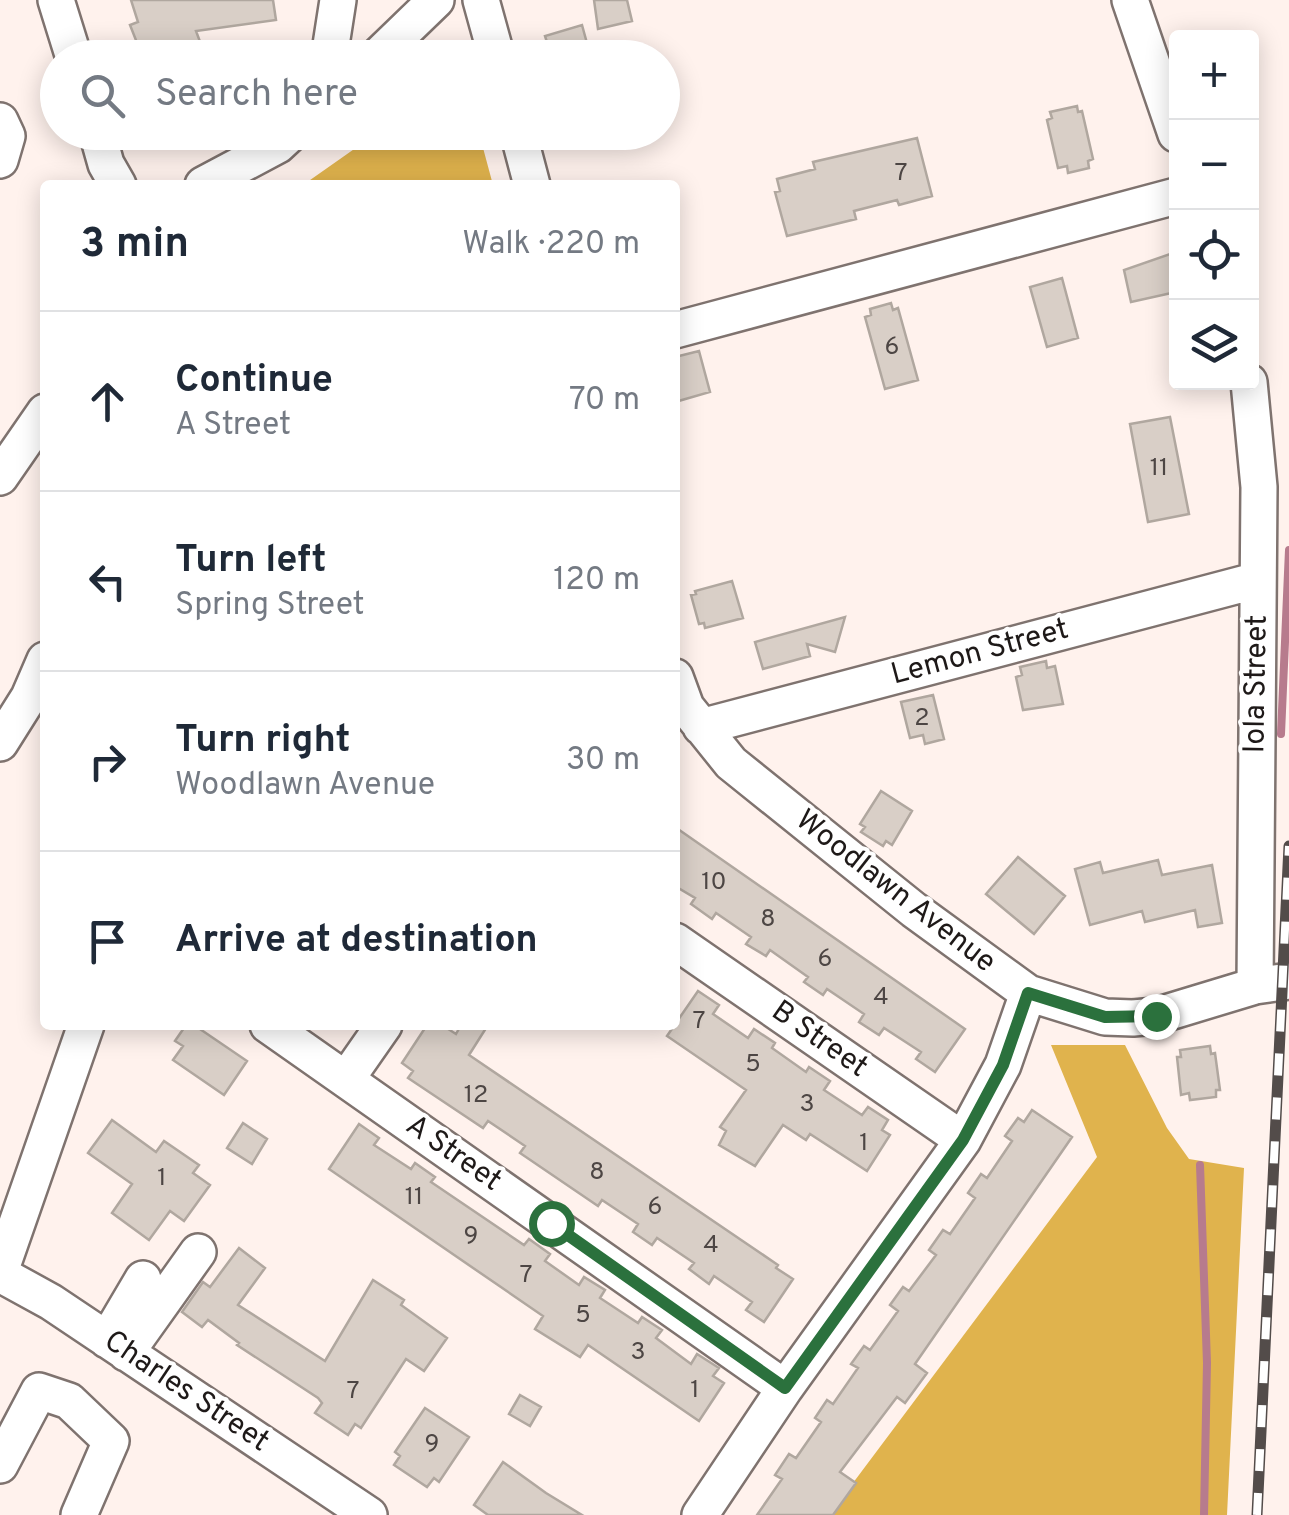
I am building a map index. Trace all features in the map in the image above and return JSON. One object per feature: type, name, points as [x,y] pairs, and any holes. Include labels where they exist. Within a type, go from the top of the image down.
[{"type":"street","points":[[56,0],[68,40]]},
{"type":"street","points":[[395,40],[436,0]]},
{"type":"street","points":[[481,0],[491,40]]},
{"type":"street","points":[[1130,0],[1171,120]]},
{"type":"street","points":[[334,40],[346,2]]},
{"type":"street","points":[[0,121],[7,136],[0,160]]},
{"type":"street","points":[[102,150],[115,180]]},
{"type":"street","points":[[207,180],[240,150]]},
{"type":"street","points":[[212,180],[268,150]]},
{"type":"street","points":[[523,150],[531,180]]},
{"type":"street","points":[[680,329],[1169,198]]},
{"type":"street","name":"Iola Street","points":[[1250,390],[1260,487],[1258,580],[1276,983]]},
{"type":"street","points":[[0,477],[40,419]]},
{"type":"street","name":"Lemon Street","points":[[701,727],[1258,580]]},
{"type":"street","points":[[0,743],[40,672]]},
{"type":"street","name":"Woodlawn Avenue","points":[[680,691],[686,707],[731,763],[914,910],[1028,993],[1105,1017],[1133,1018],[1156,1016],[1276,983]]},
{"type":"street","name":"B Street","points":[[680,944],[963,1140]]},
{"type":"street","points":[[700,1515],[785,1388],[963,1140],[1003,1065],[1028,993]]},
{"type":"street","points":[[0,1273],[84,1030]]},
{"type":"street","name":"A Street","points":[[275,1030],[785,1388]]},
{"type":"street","points":[[347,1078],[381,1030]]},
{"type":"street","points":[[117,1346],[198,1252]]},
{"type":"street","name":"Charles Street","points":[[0,1273],[51,1302],[369,1515]]},
{"type":"street","points":[[117,1346],[144,1279]]},
{"type":"street","points":[[0,1465],[39,1391],[69,1401],[111,1441],[80,1515]]},
{"type":"shaded area","points":[[353,150],[484,150],[492,180],[310,180]]},
{"type":"shaded area","points":[[1051,1045],[1125,1045],[1167,1128],[1189,1159],[1244,1168],[1227,1515],[829,1515],[1097,1157]]},
{"type":"building","points":[[131,0],[273,0],[276,20],[196,31],[199,40],[136,40],[130,25],[138,22]]},
{"type":"building","points":[[594,0],[627,0],[632,21],[598,29]]},
{"type":"building","points":[[582,25],[586,40],[546,40],[545,36]]},
{"type":"building","points":[[1077,106],[1078,112],[1082,111],[1093,159],[1088,161],[1089,168],[1068,173],[1067,166],[1058,168],[1047,120],[1052,118],[1050,112]]},
{"type":"building","points":[[917,138],[932,196],[854,211],[856,219],[787,236],[775,192],[780,191],[777,179],[815,169],[813,162]]},
{"type":"building","points":[[1169,254],[1169,294],[1131,302],[1124,270]]},
{"type":"building","points":[[1062,278],[1078,338],[1047,347],[1030,287]]},
{"type":"building","points":[[891,303],[893,310],[898,308],[918,380],[885,389],[865,317],[871,315],[870,309]]},
{"type":"building","points":[[699,351],[710,392],[680,401],[680,356]]},
{"type":"building","points":[[1170,417],[1189,514],[1148,522],[1130,424]]},
{"type":"building","points":[[732,581],[743,618],[705,628],[704,623],[699,624],[691,595]]},
{"type":"building","points":[[845,617],[835,652],[807,644],[810,656],[763,669],[755,642]]},
{"type":"building","points":[[1046,661],[1047,668],[1055,666],[1063,704],[1023,710],[1016,677],[1022,675],[1020,667]]},
{"type":"building","points":[[933,695],[944,739],[925,744],[923,735],[910,738],[901,702]]},
{"type":"building","points":[[881,791],[912,811],[892,845],[886,841],[883,846],[861,832],[865,827],[860,824]]},
{"type":"building","points":[[680,830],[965,1029],[935,1072],[916,1059],[921,1052],[884,1028],[879,1035],[859,1022],[864,1014],[827,989],[823,995],[804,982],[808,977],[770,950],[766,956],[746,944],[751,937],[716,913],[712,919],[691,904],[695,898],[680,889]]},
{"type":"building","points":[[1018,857],[1065,896],[1034,934],[986,894]]},
{"type":"building","points":[[1158,860],[1162,875],[1212,865],[1222,923],[1198,927],[1195,910],[1145,922],[1142,911],[1090,925],[1075,869],[1100,862],[1103,873]]},
{"type":"building","points":[[698,991],[719,1005],[713,1014],[748,1038],[754,1029],[775,1043],[772,1048],[806,1072],[809,1067],[830,1081],[824,1090],[862,1115],[868,1107],[888,1120],[882,1130],[890,1135],[867,1171],[810,1134],[806,1140],[783,1125],[755,1166],[719,1145],[726,1131],[720,1127],[746,1090],[667,1036],[671,1030],[680,1030],[680,1017]]},
{"type":"building","points":[[183,1030],[201,1030],[247,1061],[224,1095],[173,1060],[183,1046],[175,1041]]},
{"type":"building","points":[[424,1030],[450,1030],[456,1034],[458,1030],[485,1030],[469,1055],[793,1279],[764,1322],[746,1310],[752,1302],[714,1276],[709,1284],[689,1269],[694,1263],[657,1238],[652,1245],[633,1232],[638,1224],[602,1200],[598,1206],[520,1153],[525,1146],[488,1121],[483,1128],[408,1078],[413,1071],[402,1063]]},
{"type":"building","points":[[1210,1046],[1211,1054],[1215,1053],[1220,1090],[1216,1090],[1216,1097],[1190,1100],[1189,1093],[1181,1095],[1177,1057],[1181,1057],[1180,1050]]},
{"type":"building","points":[[1032,1110],[1072,1137],[915,1364],[927,1373],[905,1403],[897,1397],[840,1472],[856,1483],[833,1515],[757,1515],[782,1479],[775,1475],[789,1454],[796,1458],[821,1422],[815,1418],[827,1400],[833,1404],[858,1368],[851,1364],[864,1346],[870,1350],[898,1311],[890,1305],[903,1287],[909,1291],[936,1255],[929,1250],[943,1230],[950,1234],[975,1198],[968,1193],[981,1174],[987,1178],[1012,1141],[1005,1136],[1018,1118],[1024,1122]]},
{"type":"building","points":[[112,1120],[156,1152],[164,1141],[199,1165],[193,1173],[210,1185],[184,1221],[170,1211],[149,1240],[112,1213],[132,1184],[88,1153]]},
{"type":"building","points":[[243,1123],[267,1139],[252,1164],[227,1148]]},
{"type":"building","points":[[359,1124],[379,1138],[374,1145],[411,1169],[415,1163],[435,1177],[431,1182],[524,1245],[529,1239],[550,1254],[545,1261],[579,1285],[584,1277],[605,1290],[600,1298],[638,1323],[642,1317],[662,1330],[656,1338],[691,1364],[697,1354],[719,1368],[713,1376],[724,1383],[699,1421],[588,1345],[580,1357],[535,1329],[543,1316],[329,1169]]},
{"type":"building","points":[[239,1248],[265,1268],[238,1305],[325,1361],[373,1280],[404,1300],[401,1305],[447,1338],[424,1371],[406,1359],[361,1428],[355,1424],[348,1435],[315,1413],[322,1403],[318,1398],[237,1345],[208,1320],[202,1327],[182,1312],[203,1282],[210,1287]]},
{"type":"building","points":[[520,1395],[541,1407],[530,1426],[509,1414]]},
{"type":"building","points":[[425,1408],[469,1437],[439,1482],[434,1478],[427,1487],[394,1465],[400,1456],[395,1452]]},
{"type":"building","points":[[503,1462],[582,1515],[488,1515],[474,1505]]},
{"type":"waterway","points":[[1281,734],[1289,550]]},
{"type":"waterway","points":[[1200,1165],[1207,1363],[1204,1515]]},
{"type":"railway","points":[[1257,1515],[1289,846]]},
{"type":"route","points":[[551,1223],[785,1388],[963,1140],[1003,1065],[1028,993],[1105,1017],[1156,1016]]}]
